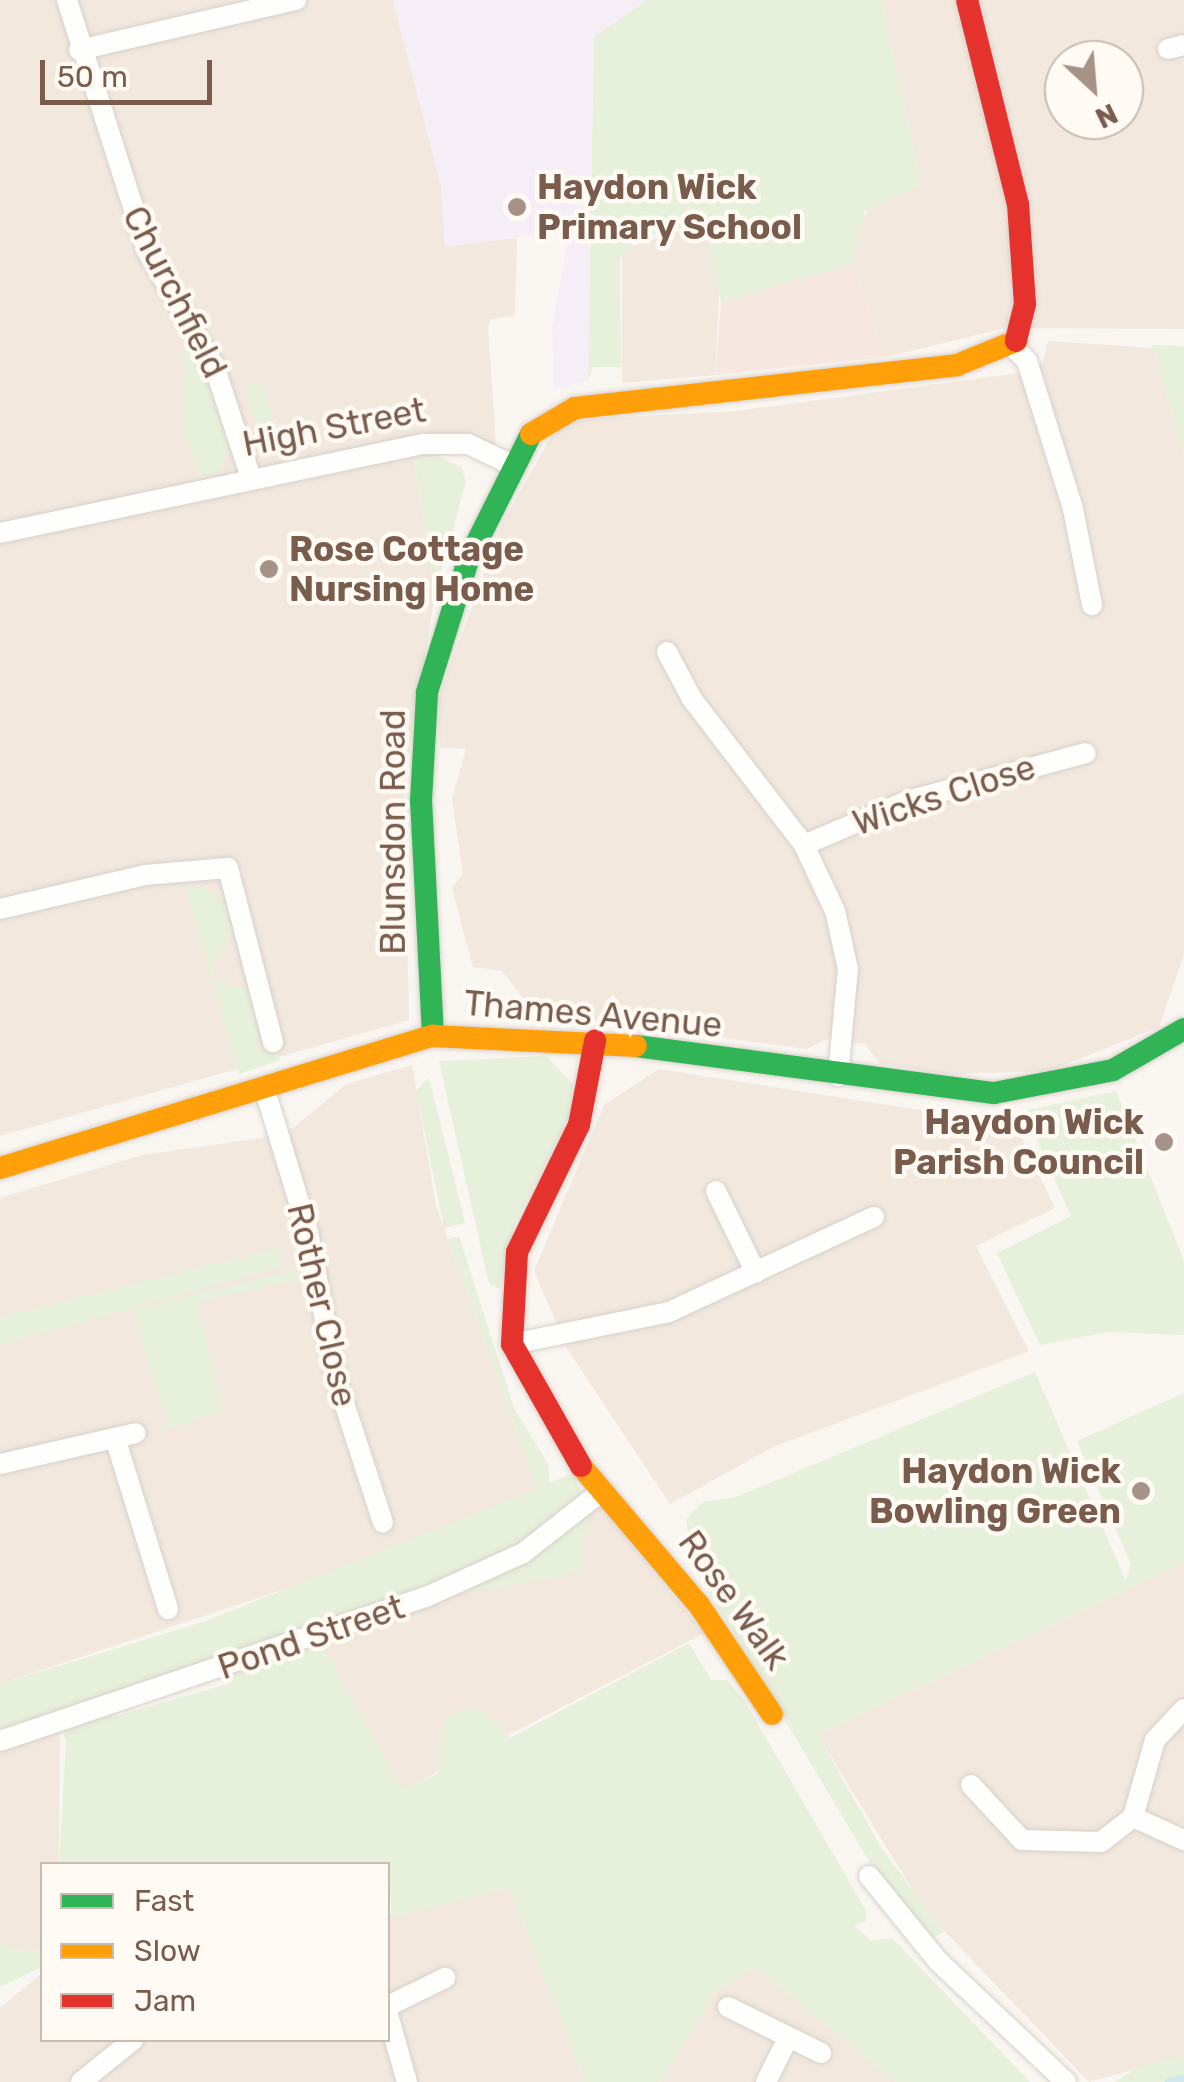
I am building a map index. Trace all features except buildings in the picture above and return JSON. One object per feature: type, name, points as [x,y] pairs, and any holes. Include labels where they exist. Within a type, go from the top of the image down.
[{"type":"street","name":"Churchfield","points":[[68,0],[78,50],[148,250],[214,365],[251,478]]},
{"type":"street","points":[[78,50],[296,0]]},
{"type":"street","points":[[967,0],[1018,204],[1016,341],[1026,361],[1073,509],[1092,604]]},
{"type":"street","points":[[508,463],[532,430],[574,408],[957,364],[1016,341]]},
{"type":"street","name":"High Street","points":[[0,533],[251,478],[446,441],[508,463]]},
{"type":"street","name":"Blunsdon Road","points":[[433,1036],[426,705],[445,626],[508,463]]},
{"type":"street","name":"Wicks Close","points":[[667,652],[692,699],[804,845],[828,891],[848,969],[838,1076]]},
{"type":"street","name":"Wicks Close","points":[[804,845],[907,801],[1086,753]]},
{"type":"street","points":[[0,908],[145,875],[228,868],[273,1042]]},
{"type":"street","name":"Thames Avenue","points":[[0,1168],[433,1036],[595,1042],[922,1090],[1033,1091],[1127,1064],[1184,1030]]},
{"type":"street","points":[[595,1042],[579,1124],[517,1252],[512,1344],[544,1418],[602,1492]]},
{"type":"street","name":"Rother Close","points":[[264,1087],[308,1232],[336,1378],[383,1523]]},
{"type":"street","points":[[716,1191],[756,1272]]},
{"type":"street","points":[[512,1344],[644,1319],[874,1218]]},
{"type":"street","points":[[0,1464],[126,1437],[168,1609]]},
{"type":"street","name":"Rose Walk","points":[[602,1492],[637,1530],[772,1714]]},
{"type":"street","name":"Pond Street","points":[[0,1741],[426,1597],[523,1553],[602,1492]]},
{"type":"street","points":[[971,1785],[1007,1829],[1038,1846],[1100,1842],[1132,1817],[1156,1740],[1184,1709]]},
{"type":"street","points":[[1132,1817],[1184,1840]]},
{"type":"street","points":[[869,1876],[938,1962],[1066,2082]]},
{"type":"street","points":[[390,2005],[445,1978]]},
{"type":"street","points":[[728,2007],[786,2040],[821,2054]]},
{"type":"street","points":[[390,2023],[407,2082]]},
{"type":"street","points":[[766,2082],[786,2040]]},
{"type":"street","points":[[81,2082],[131,2042]]},
{"type":"shaded area","points":[[0,0],[393,0],[441,186],[445,246],[517,238],[515,316],[491,319],[488,328],[496,443],[414,461],[435,595],[404,781],[409,1020],[0,1136]]},
{"type":"shaded area","name":"Haydon Wick Primary School","points":[[393,0],[646,0],[594,38],[588,381],[554,389],[552,328],[570,229],[445,247],[441,186]]},
{"type":"shaded area","points":[[882,0],[1184,0],[1184,329],[1006,328],[885,357],[854,264],[857,229],[869,208],[921,184]]},
{"type":"shaded area","points":[[704,222],[720,274],[715,375],[622,383],[622,250]]},
{"type":"shaded area","points":[[854,264],[885,357],[715,375],[721,302]]},
{"type":"shaded area","points":[[1048,341],[1153,348],[1184,456],[1184,955],[1159,1027],[1049,1071],[946,1074],[879,1063],[865,1044],[827,1039],[806,1049],[534,1012],[502,971],[473,967],[452,888],[463,874],[452,799],[466,749],[440,748],[438,699],[502,524],[553,433],[572,420],[735,411],[1020,373],[1042,364]]},
{"type":"shaded area","points":[[412,1065],[436,1206],[537,1489],[410,1547],[0,1684],[0,1198],[142,1155],[262,1138],[293,1128],[346,1084]]},
{"type":"shaded area","points":[[659,1069],[926,1111],[1010,1114],[1055,1208],[976,1246],[1029,1351],[773,1447],[670,1504],[568,1350],[534,1271],[604,1105]]},
{"type":"shaded area","points":[[595,1500],[704,1633],[403,1790],[317,1647]]},
{"type":"shaded area","points":[[1184,1563],[1184,2056],[1089,2082],[926,1912],[818,1735]]},
{"type":"shaded area","points":[[60,1726],[59,1862],[40,1862],[40,1947],[32,1953],[0,1945],[0,1746]]},
{"type":"shaded area","points":[[509,1888],[585,2082],[0,2082],[0,2008],[40,1975],[40,2042],[390,2042],[390,1914]]},
{"type":"shaded area","points":[[754,1966],[896,2082],[661,2082],[714,1994]]},
{"type":"green space","points":[[646,0],[882,0],[921,184],[865,211],[854,264],[721,302],[704,223],[638,238],[620,258],[621,367],[593,367],[588,381],[594,37]]},
{"type":"green space","points":[[185,338],[233,439],[219,472],[200,477],[183,430]]},
{"type":"green space","points":[[1152,345],[1184,346],[1184,456],[1153,348]]},
{"type":"green space","points":[[262,382],[281,441],[256,429],[244,386]]},
{"type":"green space","points":[[438,456],[461,467],[466,481],[435,595],[414,460]]},
{"type":"green space","points":[[205,886],[223,901],[233,935],[212,964],[216,980],[254,992],[259,1052],[277,1048],[280,1060],[239,1074],[185,887]]},
{"type":"green space","points":[[546,1056],[573,1085],[568,1120],[515,1222],[499,1289],[489,1284],[439,1061]]},
{"type":"green space","points":[[429,1078],[465,1223],[444,1228],[416,1090]]},
{"type":"green space","points":[[1116,1091],[1184,1261],[1184,1335],[1108,1332],[1040,1345],[997,1253],[1071,1216],[1024,1111]]},
{"type":"green space","points":[[459,1236],[514,1408],[548,1464],[550,1483],[573,1473],[589,1514],[582,1568],[569,1575],[460,1594],[434,1586],[317,1635],[403,1789],[439,1773],[444,1721],[459,1709],[485,1711],[510,1738],[689,1643],[711,1680],[727,1680],[744,1700],[865,1909],[867,1921],[854,1925],[871,1941],[892,1938],[1030,2082],[896,2082],[754,1966],[714,1994],[661,2082],[585,2082],[509,1888],[392,1918],[390,1862],[59,1862],[66,1740],[61,1727],[0,1746],[0,1684],[203,1622],[537,1489],[448,1239]],"holes":[[[226,1673],[227,1684],[113,1717],[111,1710]]]},
{"type":"green space","points":[[278,1248],[283,1266],[0,1345],[0,1317]]},
{"type":"green space","points":[[296,1270],[297,1280],[198,1302],[223,1411],[158,1432],[167,1423],[133,1310]]},
{"type":"green space","points":[[1035,1372],[1126,1581],[1131,1564],[1077,1441],[1184,1393],[1184,1563],[818,1735],[882,1849],[944,1932],[931,1939],[875,1871],[692,1564],[686,1519],[703,1502],[736,1497]]},
{"type":"green space","points":[[0,1945],[33,1953],[40,1948],[40,1968],[0,1987]]},
{"type":"green space","points":[[1184,2056],[1184,2082],[1115,2082],[1138,2067]]},
{"type":"waterway","points":[[1169,2082],[1184,2078]]},
{"type":"traffic: fast","points":[[433,1036],[421,801],[427,692],[468,560],[531,434]]},
{"type":"traffic: fast","points":[[636,1046],[994,1093],[1113,1070],[1184,1029]]},
{"type":"traffic: slow","points":[[531,434],[575,408],[957,365],[1016,341]]},
{"type":"traffic: slow","points":[[0,1168],[433,1036],[636,1046]]},
{"type":"traffic: slow","points":[[581,1466],[699,1605],[772,1714]]},
{"type":"traffic: jam","points":[[967,0],[1018,204],[1025,304],[1016,341]]},
{"type":"traffic: jam","points":[[581,1466],[512,1344],[517,1252],[579,1125],[595,1041]]},
{"type":"place","name":"Haydon Wick Primary School","points":[[517,207]]},
{"type":"place","name":"Rose Cottage Nursing Home","points":[[269,569]]},
{"type":"place","name":"Haydon Wick Parish Council","points":[[1164,1142]]},
{"type":"place","name":"Haydon Wick Bowling Green","points":[[1141,1491]]}]
